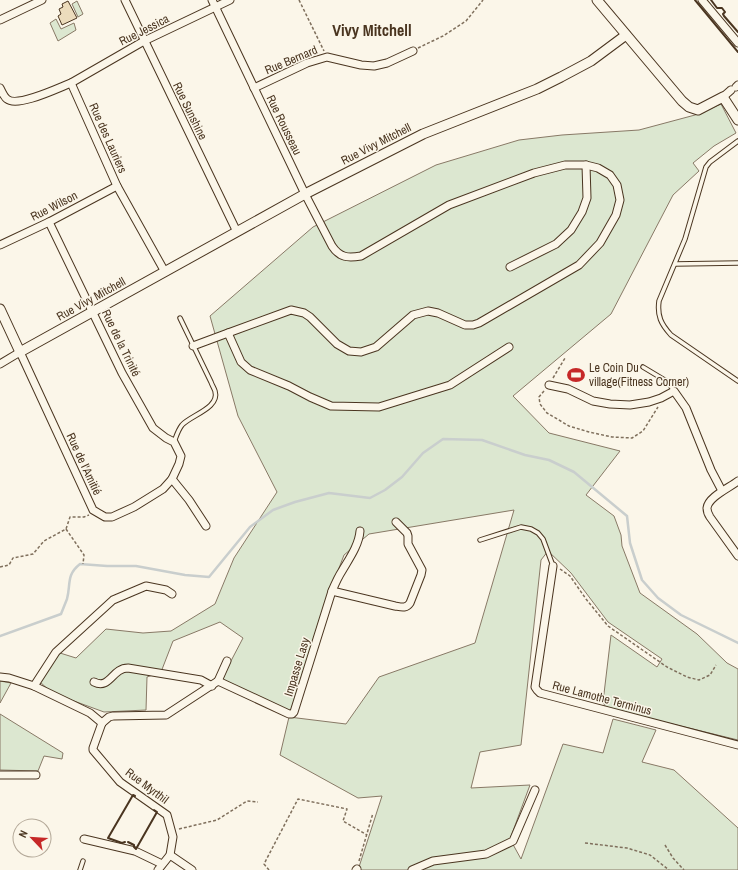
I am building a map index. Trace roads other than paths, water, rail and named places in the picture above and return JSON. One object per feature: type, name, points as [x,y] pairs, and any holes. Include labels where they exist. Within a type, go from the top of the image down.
[{"type":"street","points":[[0,20],[42,0]]},
{"type":"street","name":"Rue Sunshine","points":[[125,0],[237,232]]},
{"type":"street","name":"Rue Jessica","points":[[71,83],[214,3],[230,0]]},
{"type":"street","points":[[597,0],[689,108],[698,110],[723,97],[735,87]]},
{"type":"street","points":[[702,0],[738,43]]},
{"type":"street","name":"Rue Rousseau","points":[[214,3],[334,250],[341,255],[351,258],[362,256],[449,205],[534,173],[565,165],[586,165]]},
{"type":"street","name":"Rue Vivy Mitchell","points":[[0,364],[306,194],[423,134],[537,89],[591,61],[626,35]]},
{"type":"street","name":"Rue Bernard","points":[[254,88],[307,63],[327,57],[361,65],[374,66],[387,63],[413,51]]},
{"type":"street","points":[[0,88],[2,94],[7,100],[14,102],[25,101],[71,83]]},
{"type":"street","name":"Rue des Lauriers","points":[[71,83],[117,186],[165,272]]},
{"type":"street","points":[[723,97],[738,120]]},
{"type":"street","points":[[193,346],[291,310],[304,313],[310,317],[337,344],[349,352],[360,352],[376,347],[413,315],[428,311],[438,313],[465,325],[479,323],[579,265],[600,243],[616,215],[620,200],[617,185],[610,175],[598,168],[586,165],[587,198],[582,212],[571,230],[556,244],[510,267]]},
{"type":"street","name":"Rue Wilson","points":[[0,245],[49,222],[117,186]]},
{"type":"street","name":"Rue de la Trinité","points":[[49,222],[122,373],[153,428],[174,442]]},
{"type":"street","points":[[0,309],[20,352]]},
{"type":"street","points":[[228,333],[241,362],[250,370],[289,386],[331,406],[379,406],[450,385],[509,347]]},
{"type":"street","name":"Rue de l'Amitié","points":[[20,352],[94,510],[105,517],[112,516],[134,507],[163,489],[172,478],[181,456],[174,442]]},
{"type":"street","points":[[549,385],[568,389],[593,400],[610,404],[630,405],[649,402],[674,391],[686,408],[711,470],[722,491]]},
{"type":"street","points":[[172,478],[206,526]]},
{"type":"street","points":[[738,481],[722,491],[710,501],[707,506],[707,512],[710,517],[738,556]]},
{"type":"street","points":[[360,531],[359,538],[348,562],[332,591],[405,607],[410,603],[422,572],[419,563],[408,544],[407,533],[396,522]]},
{"type":"street","name":"Rue Lamothe Terminus","points":[[553,566],[535,687],[540,693],[738,745]]},
{"type":"street","points":[[34,686],[56,652],[113,600],[146,586],[166,590],[172,594]]},
{"type":"street","name":"Impasse Lasy","points":[[215,684],[292,714],[294,712],[332,591]]},
{"type":"street","points":[[0,677],[9,678],[34,686],[90,713],[102,723],[109,717],[114,716],[166,715],[215,684],[227,661]]},
{"type":"street","points":[[94,682],[104,684],[119,670],[128,668],[200,680],[215,684]]},
{"type":"street","name":"Rue Myrthil","points":[[102,723],[93,750],[120,782],[167,815],[173,836],[170,856]]},
{"type":"street","points":[[0,775],[36,775]]},
{"type":"street","points":[[412,870],[433,861],[486,854],[513,841],[535,790]]},
{"type":"street","points":[[84,839],[135,851],[160,867],[170,856],[192,870]]},
{"type":"lane","points":[[738,141],[710,162],[706,167],[685,239],[659,300],[658,309],[664,328],[671,335],[738,381]]},
{"type":"lane","points":[[675,264],[738,263]]},
{"type":"lane","points":[[174,442],[178,431],[183,424],[211,405],[216,398],[215,391],[180,318]]},
{"type":"lane","points":[[643,367],[668,382],[674,391]]},
{"type":"lane","points":[[480,540],[521,527],[532,529],[543,539],[553,566]]},
{"type":"lane","points":[[80,870],[83,861]]},
{"type":"waterway","points":[[0,636],[61,614],[67,599],[71,576],[80,564],[136,566],[185,575],[209,577],[250,527],[273,510],[295,502],[329,493],[370,498],[385,490],[402,477],[423,453],[443,439],[482,440],[525,455],[549,460],[574,472],[627,516],[630,543],[642,580],[658,598],[681,615],[738,643]]},
{"type":"place","name":"Le Coin Du village(Fitness Corner)","points":[[576,375]]},
{"type":"district","name":"Vivy Mitchell","points":[[372,30]]}]
